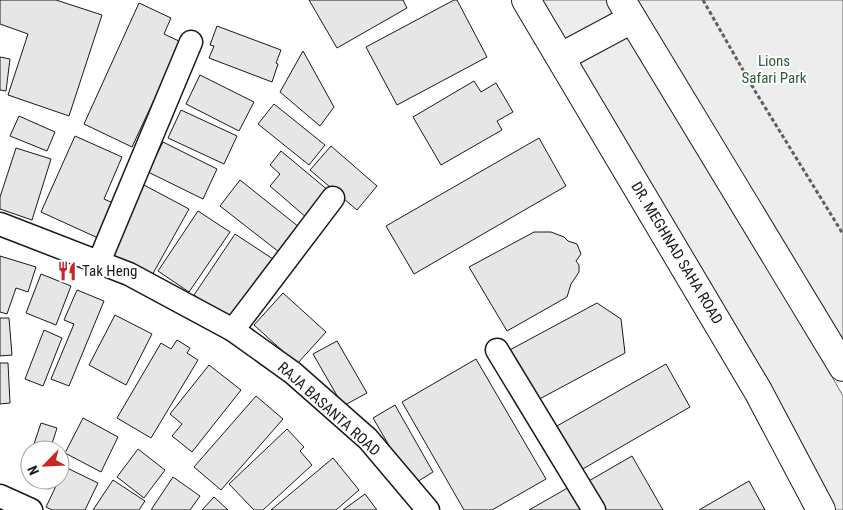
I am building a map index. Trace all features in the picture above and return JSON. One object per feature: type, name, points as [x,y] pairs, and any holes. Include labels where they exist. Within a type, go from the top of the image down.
[{"type":"street","name":"DR. MEGHNAD SAHA ROAD","points":[[526,0],[758,391],[820,510]]},
{"type":"street","points":[[561,57],[627,10],[843,367]]},
{"type":"street","points":[[99,262],[191,42]]},
{"type":"street","points":[[233,330],[333,198]]},
{"type":"street","name":"RAJA BASANTA ROAD","points":[[0,224],[129,274],[233,330],[293,373],[368,440],[428,510]]},
{"type":"street","points":[[497,350],[594,510]]},
{"type":"street","points":[[0,496],[31,510]]},
{"type":"path","points":[[704,0],[755,91],[843,234]]},
{"type":"shaded area","points":[[533,0],[613,0],[695,135],[843,396],[843,510],[830,510]]},
{"type":"shaded area","name":"Lions Safari Park","points":[[624,0],[843,0],[843,364]]},
{"type":"building","points":[[0,0],[56,0],[102,15],[69,116],[8,95],[28,34],[0,24]]},
{"type":"building","points":[[309,0],[403,0],[407,8],[337,48]]},
{"type":"building","points":[[457,0],[487,57],[397,105],[366,47]]},
{"type":"building","points":[[139,3],[171,18],[164,34],[181,42],[132,147],[84,124]]},
{"type":"building","points":[[217,26],[281,50],[272,82],[209,58],[214,46],[210,45]]},
{"type":"building","points":[[303,51],[334,107],[320,126],[280,92]]},
{"type":"building","points":[[0,57],[10,59],[6,91],[0,90]]},
{"type":"building","points":[[200,75],[254,102],[239,131],[186,104]]},
{"type":"building","points":[[474,81],[481,92],[496,83],[513,112],[497,121],[502,130],[441,165],[413,117]]},
{"type":"building","points":[[274,104],[325,145],[309,165],[258,124]]},
{"type":"building","points":[[181,110],[237,136],[224,164],[168,138]]},
{"type":"building","points":[[19,116],[55,132],[47,151],[10,136]]},
{"type":"building","points":[[75,136],[122,157],[104,199],[113,203],[98,238],[41,212]]},
{"type":"building","points":[[539,138],[566,186],[414,274],[386,226]]},
{"type":"building","points":[[163,142],[217,169],[203,199],[148,172]]},
{"type":"building","points":[[331,146],[377,186],[357,210],[310,170]]},
{"type":"building","points":[[16,148],[51,159],[32,220],[0,209],[0,197]]},
{"type":"building","points":[[281,151],[329,191],[307,218],[270,186],[280,174],[270,165]]},
{"type":"building","points":[[240,180],[299,227],[279,252],[220,206]]},
{"type":"building","points":[[144,185],[189,209],[151,277],[107,253]]},
{"type":"building","points":[[198,211],[230,232],[189,292],[158,271]]},
{"type":"building","points":[[534,232],[551,232],[577,244],[581,254],[576,261],[579,265],[579,272],[571,284],[567,297],[507,331],[469,267]]},
{"type":"building","points":[[235,234],[273,259],[231,321],[194,295]]},
{"type":"building","points":[[0,256],[36,267],[28,292],[16,288],[7,314],[0,312]]},
{"type":"building","points":[[41,274],[71,286],[56,325],[26,313]]},
{"type":"building","points":[[77,290],[104,301],[69,386],[51,379],[74,324],[64,320]]},
{"type":"building","points":[[283,293],[326,332],[297,364],[254,325]]},
{"type":"building","points":[[597,303],[621,319],[625,353],[534,402],[506,352]]},
{"type":"building","points":[[115,315],[152,334],[126,385],[89,365]]},
{"type":"building","points":[[0,318],[9,318],[12,355],[0,356]]},
{"type":"building","points":[[44,330],[62,338],[43,386],[25,379]]},
{"type":"building","points":[[177,340],[190,348],[187,353],[198,360],[151,438],[117,418],[161,343],[171,349]]},
{"type":"building","points":[[337,341],[367,393],[343,406],[313,354]]},
{"type":"building","points":[[476,359],[546,479],[492,510],[464,510],[402,402]]},
{"type":"building","points":[[0,363],[8,363],[10,403],[0,404]]},
{"type":"building","points":[[666,364],[690,407],[581,470],[557,426]]},
{"type":"building","points":[[209,365],[241,390],[192,452],[172,436],[182,424],[170,414]]},
{"type":"building","points":[[256,396],[283,419],[221,490],[194,467]]},
{"type":"building","points":[[395,405],[433,472],[412,485],[373,418]]},
{"type":"building","points":[[83,418],[118,437],[101,472],[70,456],[70,443]]},
{"type":"building","points":[[41,423],[57,428],[53,440],[35,440]]},
{"type":"building","points":[[287,429],[304,447],[300,451],[312,465],[263,510],[254,510],[229,484]]},
{"type":"building","points":[[138,449],[165,470],[144,498],[117,477]]},
{"type":"building","points":[[632,456],[663,510],[602,510],[587,482]]},
{"type":"building","points":[[333,458],[359,490],[336,510],[271,510]]},
{"type":"building","points":[[70,469],[98,483],[85,510],[52,510],[46,507],[54,490],[70,490]]},
{"type":"building","points":[[173,477],[200,496],[190,510],[151,510]]},
{"type":"building","points":[[113,480],[145,501],[139,510],[93,510]]},
{"type":"building","points":[[749,481],[765,510],[699,510]]},
{"type":"building","points":[[571,486],[585,510],[529,510]]},
{"type":"building","points":[[365,494],[377,510],[343,510]]},
{"type":"building","points":[[214,497],[228,510],[202,510]]},
{"type":"place","name":"Tak Heng","points":[[67,271]]}]
